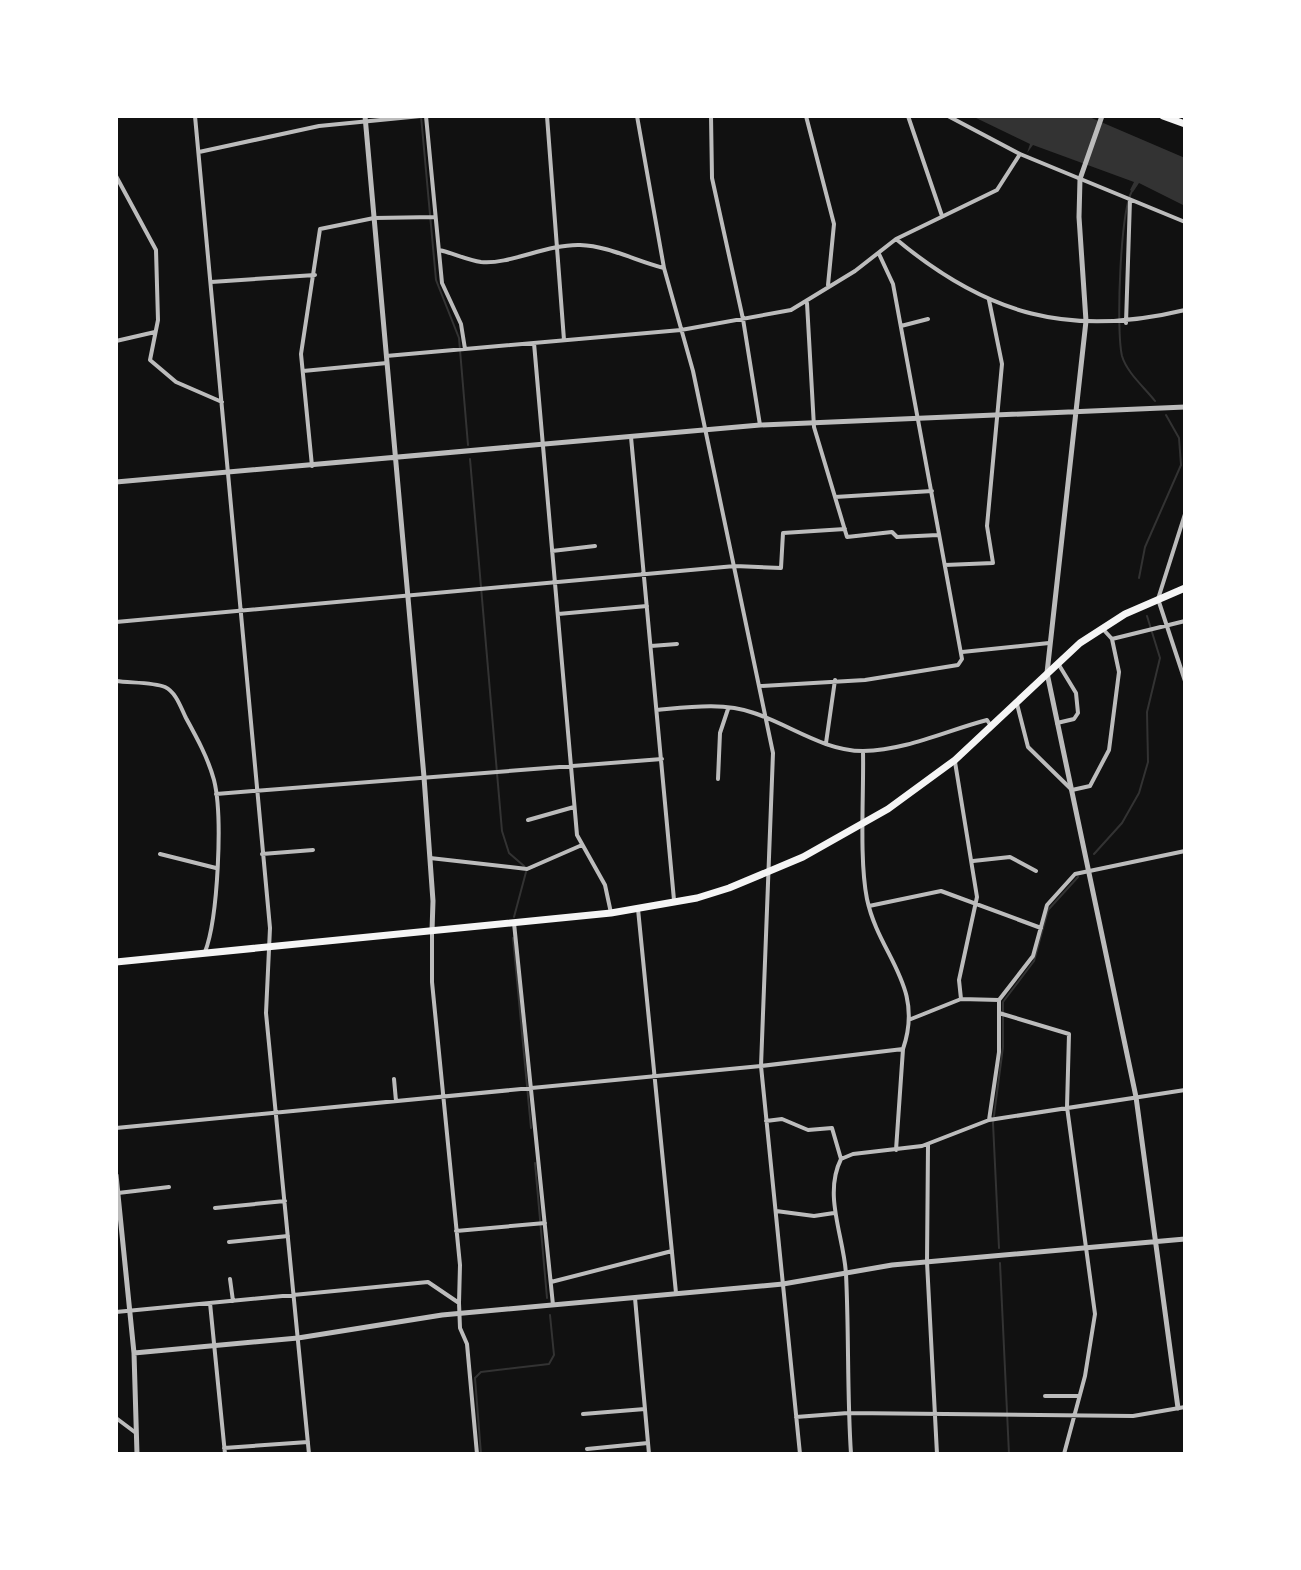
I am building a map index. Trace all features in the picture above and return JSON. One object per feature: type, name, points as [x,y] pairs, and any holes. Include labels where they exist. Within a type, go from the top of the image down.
[{"type":"main road","points":[[1163,116],[1185,124]]},
{"type":"main road","points":[[116,962],[611,913],[674,902],[770,872],[865,823],[955,760],[1058,663],[1101,628],[1185,588]]},
{"type":"street","points":[[195,116],[255,792],[270,928],[266,1013],[309,1454]]},
{"type":"street","points":[[199,152],[314,127],[365,119],[422,116],[432,217],[444,290],[461,324],[462,350]]},
{"type":"street","points":[[547,116],[564,340]]},
{"type":"street","points":[[637,116],[664,268],[705,431],[773,753],[761,1066],[800,1454]]},
{"type":"street","points":[[711,116],[712,178],[743,319],[760,425]]},
{"type":"street","points":[[806,116],[834,224],[828,285]]},
{"type":"street","points":[[908,116],[942,216]]},
{"type":"street","points":[[948,116],[1020,154],[1185,222]]},
{"type":"street","points":[[796,1417],[848,1413],[1133,1416],[1181,1408],[1136,1097],[1047,673],[1086,321],[1079,217],[1080,177],[1102,116]]},
{"type":"street","points":[[365,119],[424,777],[430,858],[432,982],[456,1231],[460,1328],[467,1344],[477,1454]]},
{"type":"street","points":[[303,371],[462,350],[681,330],[791,310],[807,303],[896,239],[997,190],[1020,154]]},
{"type":"street","points":[[116,176],[156,250],[159,308],[150,360],[176,382],[222,402]]},
{"type":"street","points":[[1126,323],[1130,200]]},
{"type":"street","points":[[312,466],[301,354],[320,229],[374,218],[432,217]]},
{"type":"street","points":[[896,239],[920,259],[989,300],[1044,317],[1126,323],[1185,310]]},
{"type":"street","points":[[439,250],[483,262],[557,245],[605,247],[630,260],[664,268]]},
{"type":"street","points":[[760,686],[865,680],[958,665],[962,652],[893,284],[879,254]]},
{"type":"street","points":[[211,282],[315,275]]},
{"type":"street","points":[[945,565],[993,563],[987,526],[1002,364],[989,300]]},
{"type":"street","points":[[807,303],[814,423],[847,537],[892,532],[897,537],[939,535]]},
{"type":"street","points":[[901,326],[928,319]]},
{"type":"street","points":[[116,341],[155,332]]},
{"type":"street","points":[[534,343],[574,807],[582,845],[605,885],[611,913]]},
{"type":"street","points":[[116,482],[760,425],[1185,407]]},
{"type":"street","points":[[631,437],[674,902]]},
{"type":"street","points":[[835,497],[932,491]]},
{"type":"street","points":[[1185,514],[1158,599],[1169,624],[1185,681]]},
{"type":"street","points":[[116,622],[735,566],[781,568],[783,533],[845,529]]},
{"type":"street","points":[[552,551],[595,546]]},
{"type":"street","points":[[557,614],[647,606]]},
{"type":"street","points":[[1112,639],[1185,621]]},
{"type":"street","points":[[1072,790],[1090,786],[1109,750],[1119,672],[1112,639],[1101,628]]},
{"type":"street","points":[[962,652],[1049,643]]},
{"type":"street","points":[[651,646],[677,644]]},
{"type":"street","points":[[1057,723],[1074,719],[1078,713],[1076,693],[1058,663]]},
{"type":"street","points":[[826,743],[835,680]]},
{"type":"street","points":[[116,681],[166,687],[176,697],[202,747],[216,794],[216,868],[211,938],[204,954]]},
{"type":"street","points":[[1016,702],[1028,747],[1072,790]]},
{"type":"street","points":[[657,710],[706,705],[754,713],[837,748],[863,751],[918,744],[987,720],[991,726]]},
{"type":"street","points":[[718,779],[720,733],[728,709]]},
{"type":"street","points":[[863,751],[869,906],[904,985],[911,1019],[903,1049],[896,1151]]},
{"type":"street","points":[[216,794],[662,759]]},
{"type":"street","points":[[955,760],[973,861],[976,903],[959,980],[961,999]]},
{"type":"street","points":[[528,820],[574,807]]},
{"type":"street","points":[[430,858],[526,869],[582,845]]},
{"type":"street","points":[[262,854],[313,850]]},
{"type":"street","points":[[992,1120],[1002,1014],[999,1000],[1033,956],[1047,905],[1075,874],[1185,851]]},
{"type":"street","points":[[160,854],[216,868]]},
{"type":"street","points":[[973,861],[1010,857],[1036,871]]},
{"type":"street","points":[[869,906],[941,891],[1041,928]]},
{"type":"street","points":[[638,909],[676,1294]]},
{"type":"street","points":[[514,923],[542,1223],[553,1305]]},
{"type":"street","points":[[911,1019],[961,999],[999,1000]]},
{"type":"street","points":[[1002,1014],[1067,1032],[1067,1107],[1095,1314],[1064,1454]]},
{"type":"street","points":[[116,1128],[656,1077],[903,1049]]},
{"type":"street","points":[[394,1079],[396,1101]]},
{"type":"street","points":[[851,1454],[846,1274],[834,1213],[836,1168],[841,1159],[853,1154],[896,1151],[928,1144],[992,1120],[1185,1090]]},
{"type":"street","points":[[766,1121],[782,1119],[808,1130],[832,1128],[841,1159]]},
{"type":"street","points":[[928,1144],[927,1262],[937,1454]]},
{"type":"street","points":[[116,1175],[134,1353],[137,1454]]},
{"type":"street","points":[[118,1193],[169,1187]]},
{"type":"street","points":[[215,1208],[285,1201]]},
{"type":"street","points":[[776,1211],[814,1216],[834,1213]]},
{"type":"street","points":[[456,1231],[542,1223]]},
{"type":"street","points":[[229,1242],[288,1236]]},
{"type":"street","points":[[134,1353],[298,1338],[460,1314],[783,1284],[927,1262],[1185,1239]]},
{"type":"street","points":[[551,1282],[672,1251]]},
{"type":"street","points":[[230,1279],[233,1301]]},
{"type":"street","points":[[116,1312],[428,1282],[459,1303]]},
{"type":"street","points":[[635,1298],[649,1454]]},
{"type":"street","points":[[210,1303],[224,1451],[308,1442]]},
{"type":"street","points":[[1045,1396],[1079,1396]]},
{"type":"street","points":[[583,1414],[645,1409]]},
{"type":"street","points":[[116,1418],[136,1433]]},
{"type":"street","points":[[587,1449],[648,1443]]},
{"type":"shaded area","points":[[972,116],[1087,116],[1185,158],[1185,206],[1139,183],[1133,192],[1130,190],[1134,182],[1033,145],[1027,153],[1030,144]]},
{"type":"waterway","points":[[421,116],[436,280],[459,338],[468,445]]},
{"type":"waterway","points":[[1132,191],[1122,246],[1120,343],[1128,368],[1155,401]]},
{"type":"waterway","points":[[1139,578],[1145,547],[1181,465],[1179,438],[1166,415]]},
{"type":"waterway","points":[[470,459],[502,831],[509,853],[524,866]]},
{"type":"waterway","points":[[1094,854],[1122,823],[1139,793],[1148,762],[1147,712],[1160,658],[1147,616]]},
{"type":"waterway","points":[[514,917],[526,872]]},
{"type":"waterway","points":[[999,1248],[993,1123],[1003,1047],[1003,1002],[1034,961],[1048,910],[1078,877]]},
{"type":"waterway","points":[[513,938],[531,1128]]},
{"type":"waterway","points":[[535,1163],[547,1298]]},
{"type":"waterway","points":[[1000,1263],[1009,1454]]},
{"type":"waterway","points":[[481,1454],[475,1378],[481,1372],[549,1364],[554,1355],[550,1315]]}]
